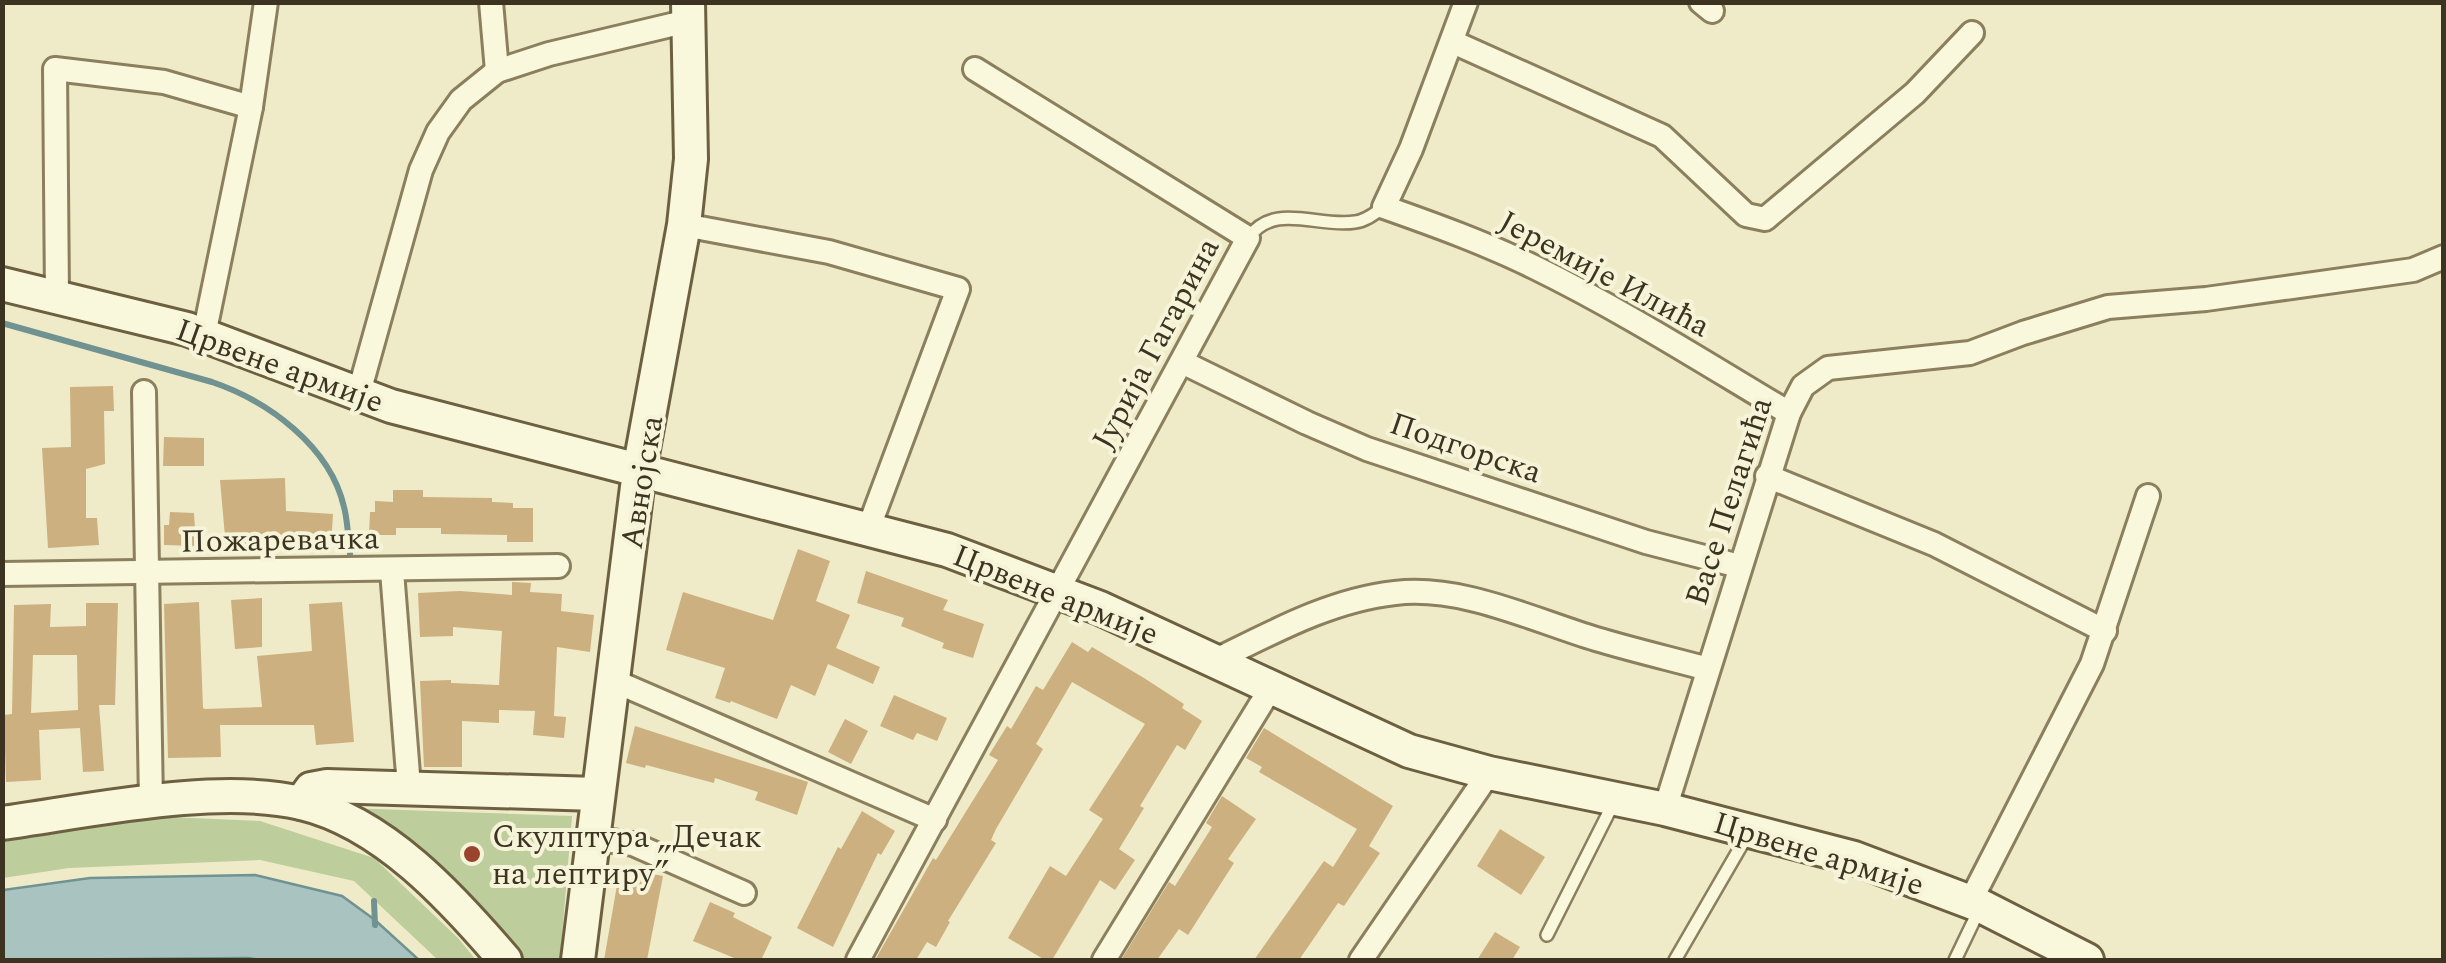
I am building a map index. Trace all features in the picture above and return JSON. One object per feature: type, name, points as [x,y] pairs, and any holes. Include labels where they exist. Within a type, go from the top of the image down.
[{"type":"main road","name":"Авнојска","points":[[578,960],[640,471],[684,225],[690,160],[688,12]]},
{"type":"main road","name":"Црвене армије","points":[[2,284],[204,334],[358,396],[947,550],[1216,660],[1390,744],[1489,773],[1665,809],[1854,858],[1975,904],[2087,960]]},
{"type":"main road","points":[[300,803],[307,792],[318,787],[598,794]]},
{"type":"main road","points":[[2,822],[221,796],[259,796],[300,803],[352,824],[398,855],[442,893],[504,960]]},
{"type":"street","points":[[204,334],[252,107],[266,2]]},
{"type":"street","points":[[491,2],[497,71]]},
{"type":"street","points":[[1384,207],[1411,150],[1466,2]]},
{"type":"street","points":[[358,396],[421,170],[438,132],[462,100],[497,71],[688,12]]},
{"type":"street","points":[[1453,42],[1662,136],[1746,215],[1765,219],[1915,93],[1972,33]]},
{"type":"street","points":[[57,296],[55,69],[164,82],[252,107]]},
{"type":"street","points":[[975,69],[1248,238]]},
{"type":"street","name":"Јеремије Илића","points":[[1384,207],[1471,238],[1535,268],[1633,320],[1789,413]]},
{"type":"street","points":[[684,225],[829,252],[958,290],[870,528]]},
{"type":"street","name":"Јурија Гагарина","points":[[858,960],[1248,238]]},
{"type":"street","name":"Васе Пелагића","points":[[1665,809],[1789,413],[1803,386],[1828,368],[1970,353],[2023,332],[2108,307],[2206,299],[2414,270],[2444,257]]},
{"type":"street","name":"Подгорска","points":[[1182,362],[1307,424],[1368,449],[1646,542],[1739,566]]},
{"type":"street","points":[[144,392],[152,803]]},
{"type":"street","points":[[1767,476],[1934,544],[2105,632]]},
{"type":"street","points":[[1975,904],[2105,632],[2148,496]]},
{"type":"street","name":"Пожаревачка","points":[[2,574],[558,566]]},
{"type":"street","points":[[392,570],[409,787]]},
{"type":"street","points":[[1216,660],[1295,621],[1345,603],[1394,592],[1425,591],[1470,600],[1708,669]]},
{"type":"street","points":[[612,680],[934,820]]},
{"type":"street","points":[[1104,960],[1272,686]]},
{"type":"street","points":[[1361,960],[1489,773]]},
{"type":"street","points":[[592,838],[633,844],[744,894]]},
{"type":"lane","name":"Јурија Гагарина","points":[[1248,238],[1264,222],[1280,216],[1355,222],[1384,207]]},
{"type":"lane","points":[[1547,935],[1616,799]]},
{"type":"lane","points":[[1674,960],[1750,830]]},
{"type":"lane","points":[[1955,960],[1975,904]]},
{"type":"green space","points":[[347,808],[572,816],[560,960],[519,960]]},
{"type":"green space","points":[[168,817],[260,821],[374,858],[476,960],[438,960],[354,881],[260,860],[69,868],[3,878],[2,839]]},
{"type":"water","points":[[255,875],[342,896],[419,960],[3,960],[3,890],[90,878]]},
{"type":"building","points":[[113,386],[114,411],[104,411],[105,464],[86,469],[86,518],[97,518],[99,545],[48,548],[42,448],[71,447],[70,387]]},
{"type":"building","points":[[164,437],[204,438],[204,466],[163,466]]},
{"type":"building","points":[[285,478],[286,511],[333,514],[331,546],[284,543],[284,550],[226,548],[220,480]]},
{"type":"building","points":[[393,490],[423,490],[423,497],[492,498],[492,502],[513,503],[513,508],[533,508],[533,542],[507,542],[507,535],[441,534],[441,528],[396,528],[396,535],[369,535],[370,512],[375,512],[375,501],[393,502]]},
{"type":"building","points":[[170,512],[194,513],[196,546],[164,545],[164,525],[169,525]]},
{"type":"building","points":[[798,549],[830,561],[816,601],[850,615],[836,648],[880,667],[873,684],[828,664],[815,696],[791,685],[777,719],[715,698],[725,668],[666,650],[683,592],[773,620]]},
{"type":"building","points":[[866,571],[948,600],[943,610],[984,624],[973,658],[942,648],[944,643],[901,626],[904,618],[857,603]]},
{"type":"building","points":[[512,582],[531,583],[530,592],[562,594],[561,611],[594,615],[590,652],[557,647],[554,716],[566,717],[564,738],[533,735],[535,711],[499,710],[499,723],[462,721],[462,767],[424,767],[420,681],[499,685],[502,631],[453,627],[453,636],[420,637],[418,593],[512,595]]},
{"type":"building","points":[[262,598],[262,647],[235,649],[231,600]]},
{"type":"building","points":[[199,602],[205,709],[262,707],[257,656],[312,651],[309,604],[342,602],[354,742],[316,745],[314,725],[220,725],[221,757],[168,758],[164,604]]},
{"type":"building","points":[[86,603],[118,603],[115,705],[99,705],[104,771],[83,772],[80,728],[39,730],[41,780],[6,782],[4,715],[12,714],[14,605],[51,604],[50,627],[86,626]],"holes":[[[33,655],[77,655],[78,710],[31,713]]]},
{"type":"building","points":[[1072,642],[1088,652],[1092,647],[1144,678],[1202,721],[1185,750],[1177,745],[1119,849],[1135,860],[1115,890],[1100,880],[1052,960],[1045,960],[1008,938],[1050,866],[1066,876],[1103,819],[1089,810],[1145,724],[1072,682],[1036,744],[1043,749],[996,829],[991,840],[996,843],[936,947],[927,942],[916,960],[875,960],[933,858],[936,860],[998,760],[989,755],[1007,726],[1011,729],[1036,686],[1043,690]]},
{"type":"building","points":[[894,695],[947,718],[937,741],[917,733],[913,740],[880,726]]},
{"type":"building","points":[[845,719],[868,731],[851,764],[828,752]]},
{"type":"building","points":[[635,726],[808,782],[797,815],[755,800],[758,792],[715,778],[714,783],[626,763]]},
{"type":"building","points":[[1264,728],[1393,806],[1369,846],[1380,853],[1344,906],[1338,903],[1299,960],[1254,960],[1324,861],[1333,867],[1357,829],[1259,772],[1262,767],[1246,758]]},
{"type":"building","points":[[1222,796],[1256,819],[1228,859],[1234,863],[1188,935],[1179,929],[1157,960],[1121,960],[1169,882],[1175,886],[1212,827],[1206,823]]},
{"type":"building","points":[[862,811],[895,831],[881,855],[878,853],[833,947],[797,928],[838,847],[841,849]]},
{"type":"building","points":[[1500,829],[1545,857],[1521,895],[1477,866]]},
{"type":"building","points":[[620,868],[663,876],[647,960],[604,960]]},
{"type":"building","points":[[710,902],[772,937],[761,960],[739,960],[693,941]]},
{"type":"building","points":[[1495,932],[1520,947],[1512,960],[1477,960]]},
{"type":"waterway","points":[[2,323],[212,382],[275,414],[311,446],[337,485],[350,554]]},
{"type":"waterway","points":[[374,901],[375,925]]},
{"type":"place","name":"Скулптура „Дечак на лептиру”","points":[[472,854]]}]
